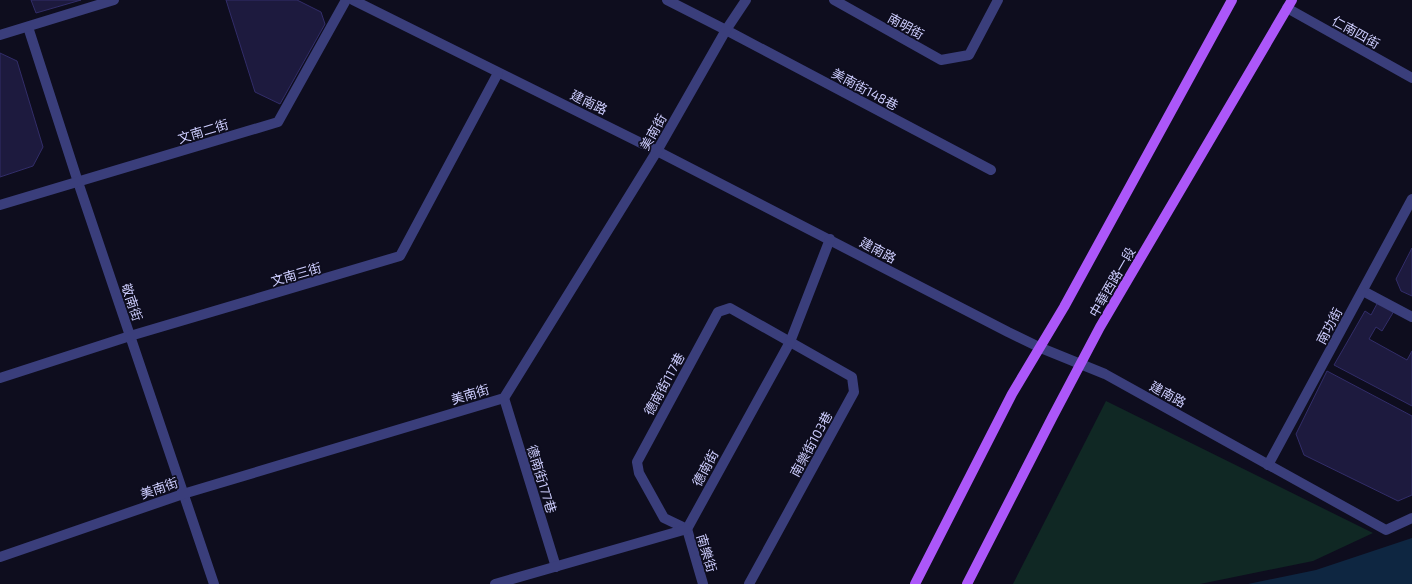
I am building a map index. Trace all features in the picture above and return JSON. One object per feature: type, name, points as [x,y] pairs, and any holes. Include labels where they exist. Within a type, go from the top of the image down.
[{"type":"main road","points":[[915,584],[1012,394],[1041,348],[1068,300],[1232,0]]},
{"type":"main road","name":"中華西路一段","points":[[967,584],[1100,327],[1289,4]]},
{"type":"street","points":[[0,35],[114,0]]},
{"type":"street","name":"文南二街","points":[[0,205],[278,122],[346,0]]},
{"type":"street","name":"建南路","points":[[353,0],[657,151],[1008,332],[1041,348],[1105,374],[1386,530],[1412,518]]},
{"type":"street","name":"美南街148巷","points":[[667,0],[991,170]]},
{"type":"street","name":"美南街","points":[[0,557],[183,494],[504,398],[657,151],[726,30],[746,0]]},
{"type":"street","name":"南明街","points":[[834,0],[941,60],[969,55],[998,0]]},
{"type":"street","name":"仁南四街","points":[[1289,4],[1412,78]]},
{"type":"street","name":"敬南街","points":[[28,27],[78,182],[214,584]]},
{"type":"street","name":"文南三街","points":[[0,378],[130,336],[400,256],[498,73]]},
{"type":"street","name":"南功街","points":[[1268,465],[1412,199]]},
{"type":"street","name":"德南街","points":[[687,529],[790,342],[830,240]]},
{"type":"street","points":[[1363,291],[1412,317]]},
{"type":"street","name":"德南街117巷","points":[[687,529],[664,518],[639,473],[637,462],[718,312],[730,308],[790,342]]},
{"type":"street","name":"南樂街103巷","points":[[749,584],[854,392],[852,377],[790,342]]},
{"type":"street","name":"德南街177巷","points":[[504,398],[556,567]]},
{"type":"street","points":[[495,584],[687,529]]},
{"type":"street","name":"南樂街","points":[[687,529],[703,584]]},
{"type":"green space","points":[[1106,401],[1373,533],[1313,561],[1200,584],[1013,584]]},
{"type":"water","points":[[1412,538],[1412,584],[1248,584],[1316,570]]},
{"type":"building","points":[[31,0],[81,0],[36,13]]},
{"type":"building","points":[[226,0],[297,0],[321,12],[325,24],[280,104],[255,92]]},
{"type":"building","points":[[0,53],[17,61],[43,147],[33,166],[0,177]]},
{"type":"building","points":[[1412,248],[1412,296],[1401,291],[1396,279]]},
{"type":"building","points":[[1378,302],[1394,311],[1382,331],[1376,327],[1369,339],[1407,360],[1412,351],[1412,406],[1334,365],[1365,311],[1371,315]]},
{"type":"building","points":[[1327,371],[1412,416],[1412,495],[1398,501],[1304,455],[1296,434]]}]
